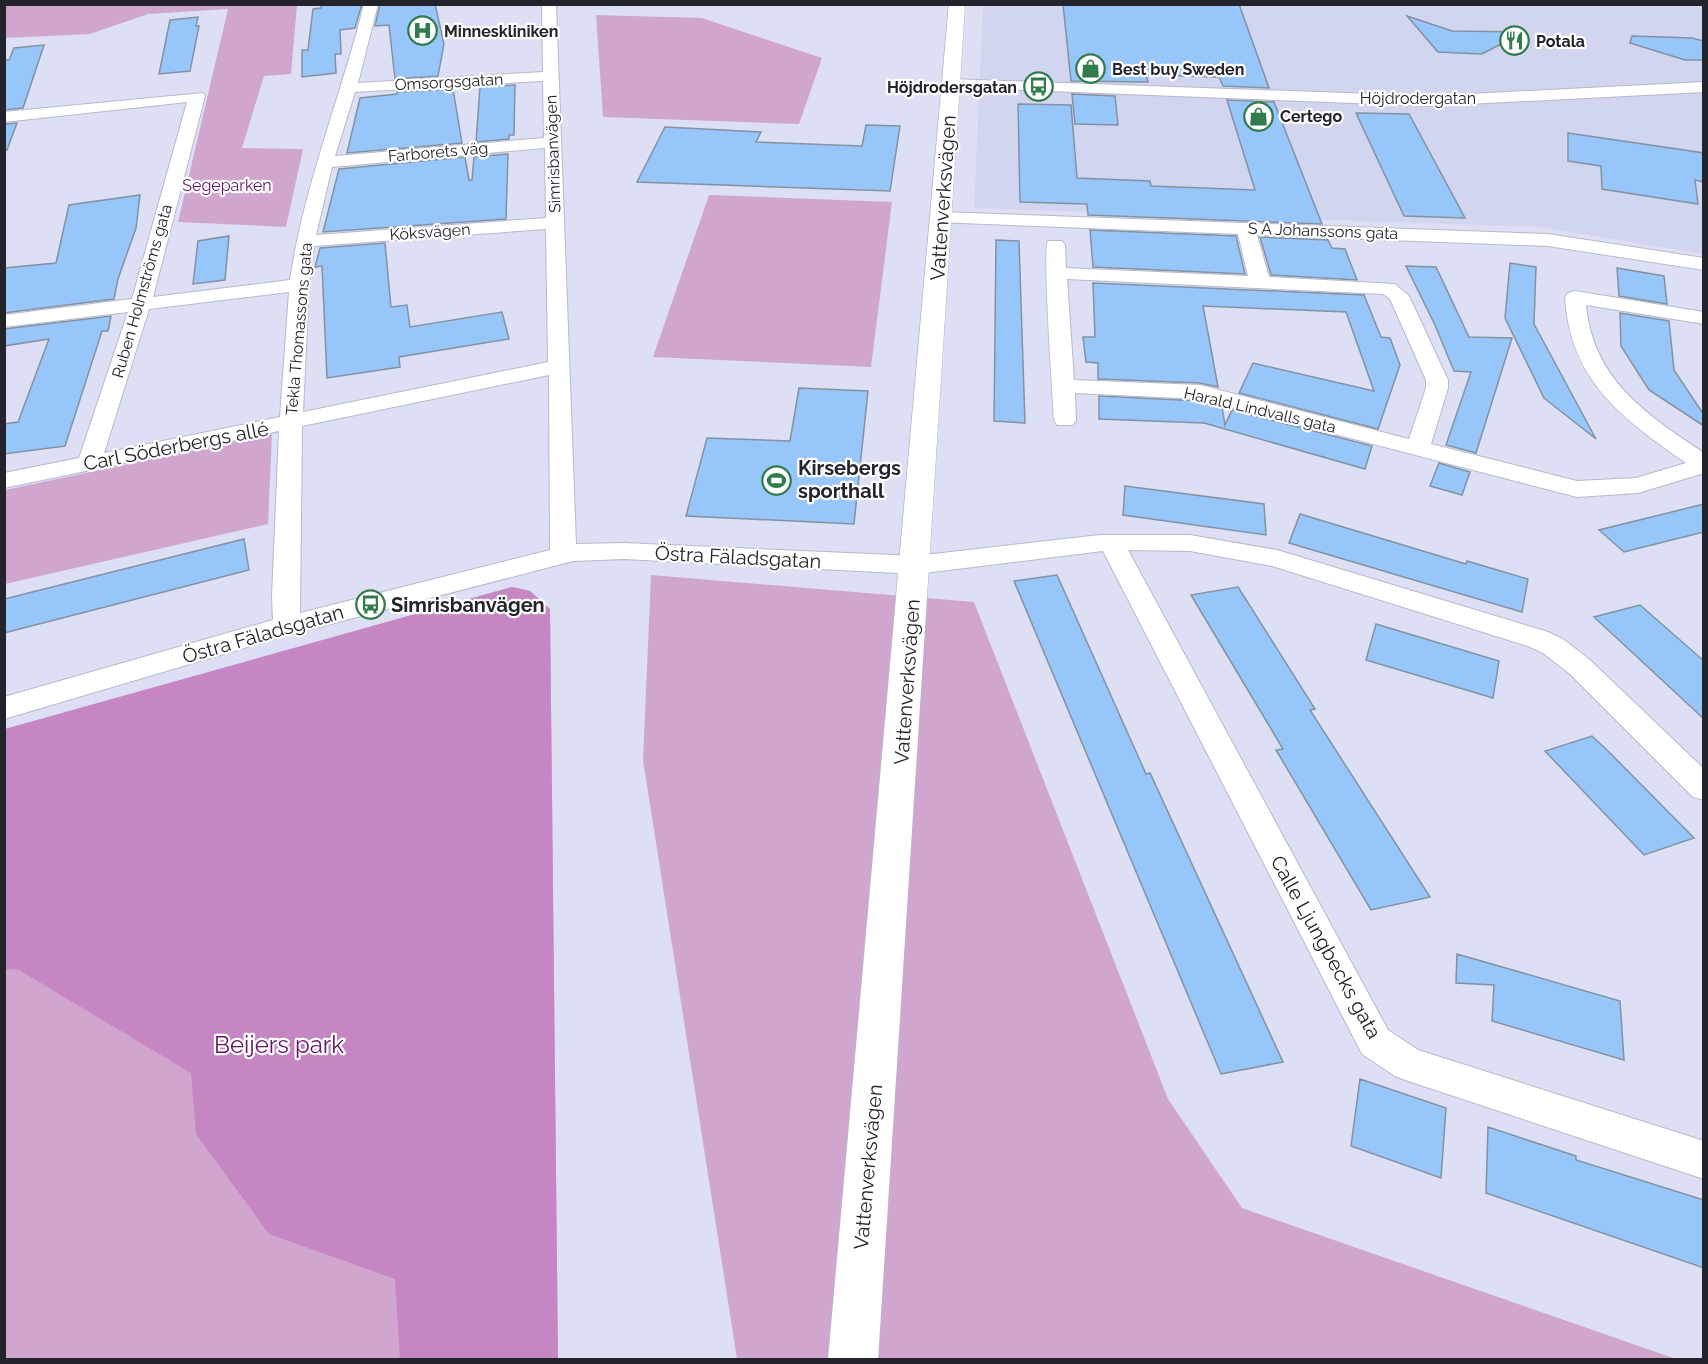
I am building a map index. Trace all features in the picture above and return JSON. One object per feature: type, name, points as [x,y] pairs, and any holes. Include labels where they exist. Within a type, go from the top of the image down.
[{"type":"street","name":"Tekla Thomassons gata","points":[[287,626],[285,597],[291,423],[299,285],[305,241],[324,162],[348,88],[371,4]]},
{"type":"street","name":"Simrisbanvägen","points":[[549,4],[564,535],[562,554]]},
{"type":"street","name":"Vattenverksvägen","points":[[853,1359],[916,565],[957,4]]},
{"type":"street","name":"Omsorgsgatan","points":[[348,88],[550,76]]},
{"type":"street","name":"Höjdrodergatan","points":[[951,84],[1429,101],[1704,87]]},
{"type":"street","name":"Ruben Holmströms gata","points":[[4,117],[197,96],[141,303],[89,464]]},
{"type":"street","name":"Farborets väg","points":[[324,162],[553,142]]},
{"type":"street","name":"S A Johanssons gata","points":[[942,218],[1548,240],[1704,264]]},
{"type":"street","name":"Köksvägen","points":[[305,241],[555,223]]},
{"type":"street","points":[[1246,228],[1260,282]]},
{"type":"street","points":[[1054,245],[1057,322],[1065,420]]},
{"type":"street","points":[[1056,273],[1388,288],[1399,296],[1437,380],[1437,388],[1418,448]]},
{"type":"street","points":[[4,321],[299,285]]},
{"type":"street","points":[[1704,318],[1575,297],[1581,339],[1601,378],[1630,413],[1704,464]]},
{"type":"street","name":"Carl Söderbergs allé","points":[[4,480],[291,423],[559,366]]},
{"type":"street","name":"Harald Lindvalls gata","points":[[1064,386],[1200,392],[1577,489],[1638,485],[1704,464]]},
{"type":"street","points":[[916,565],[963,564],[1112,543],[1177,542],[1261,555],[1538,639],[1553,646],[1580,667],[1704,788]]},
{"type":"street","name":"Calle Ljungbecks gata","points":[[1112,543],[1375,1042],[1408,1064],[1704,1160]]},
{"type":"street","name":"Östra Fäladsgatan","points":[[4,708],[287,626],[562,554],[624,551],[916,565]]},
{"type":"shaded area","points":[[983,5],[1703,5],[1703,254],[1538,227],[974,208]]},
{"type":"green space","name":"Segeparken","points":[[5,4],[297,5],[291,74],[264,76],[242,148],[303,149],[286,227],[178,222],[228,9],[148,14],[90,34],[5,38]]},
{"type":"green space","points":[[596,15],[702,18],[822,58],[799,124],[603,117]]},
{"type":"green space","points":[[709,195],[892,202],[871,367],[653,357]]},
{"type":"green space","points":[[272,434],[268,524],[5,584],[5,490]]},
{"type":"green space","points":[[651,575],[974,602],[1168,1099],[1242,1208],[1676,1359],[737,1359],[643,760]]},
{"type":"green space","name":"Beijers park","points":[[512,587],[530,591],[550,609],[558,1359],[5,1360],[5,729]]},
{"type":"green space","name":"Beijers park","points":[[512,587],[530,591],[550,609],[558,1359],[400,1359],[395,1279],[269,1234],[196,1134],[191,1073],[19,970],[5,969],[5,729]]},
{"type":"building","points":[[321,4],[362,4],[355,28],[340,30],[341,54],[335,54],[336,73],[302,77],[302,50],[308,50],[313,9],[321,8]]},
{"type":"building","points":[[380,4],[435,4],[444,44],[438,76],[395,79],[389,25],[375,26]]},
{"type":"building","points":[[1063,4],[1239,4],[1269,88],[1223,86],[1219,77],[1146,75],[1148,82],[1071,81]]},
{"type":"building","points":[[1407,16],[1452,31],[1524,32],[1482,54],[1438,52]]},
{"type":"building","points":[[198,17],[196,26],[199,26],[190,71],[159,74],[170,20]]},
{"type":"building","points":[[1632,36],[1692,38],[1704,41],[1704,60],[1685,60],[1630,43]]},
{"type":"building","points":[[44,45],[23,108],[4,110],[4,60],[9,60],[14,48]]},
{"type":"building","points":[[515,85],[514,135],[509,135],[509,139],[476,142],[480,87]]},
{"type":"building","points":[[453,89],[462,143],[347,153],[360,98],[397,94],[397,92]]},
{"type":"building","points":[[1072,94],[1115,96],[1118,125],[1075,124]]},
{"type":"building","points":[[1227,100],[1274,102],[1322,224],[1088,215],[1087,204],[1020,202],[1018,104],[1071,105],[1077,178],[1150,181],[1151,186],[1255,190]]},
{"type":"building","points":[[1356,113],[1409,114],[1465,218],[1404,216]]},
{"type":"building","points":[[17,123],[7,150],[4,149],[4,124]]},
{"type":"building","points":[[866,125],[900,126],[890,191],[637,182],[665,127],[761,132],[756,142],[862,146]]},
{"type":"building","points":[[1568,133],[1704,153],[1704,182],[1695,180],[1698,204],[1602,189],[1601,166],[1568,161]]},
{"type":"building","points":[[508,154],[506,219],[323,232],[339,169],[465,157],[469,180],[472,180],[474,157]]},
{"type":"building","points":[[140,195],[136,228],[118,279],[114,299],[4,313],[4,268],[56,263],[69,205]]},
{"type":"building","points":[[1090,230],[1236,236],[1245,274],[1093,267]]},
{"type":"building","points":[[229,236],[225,280],[193,284],[198,241]]},
{"type":"building","points":[[1260,237],[1328,240],[1332,248],[1345,249],[1357,280],[1271,275]]},
{"type":"building","points":[[996,240],[1019,241],[1025,423],[994,421]]},
{"type":"building","points":[[385,243],[391,307],[407,305],[410,327],[502,312],[509,339],[399,357],[400,367],[327,378],[322,266],[315,267],[320,248]]},
{"type":"building","points":[[1510,263],[1536,267],[1534,324],[1596,439],[1544,398],[1505,318]]},
{"type":"building","points":[[1406,266],[1436,267],[1469,337],[1512,338],[1476,453],[1446,445],[1471,372],[1454,371],[1435,325]]},
{"type":"building","points":[[1617,268],[1664,276],[1667,304],[1619,296]]},
{"type":"building","points":[[1093,283],[1364,295],[1381,337],[1390,338],[1400,365],[1378,429],[1239,393],[1253,363],[1374,391],[1346,312],[1203,306],[1218,387],[1200,383],[1098,379],[1098,363],[1086,362],[1083,337],[1095,337]]},
{"type":"building","points":[[1620,313],[1669,321],[1674,370],[1704,415],[1704,426],[1649,390],[1621,346]]},
{"type":"building","points":[[111,316],[108,331],[102,331],[65,446],[4,454],[4,424],[18,422],[49,339],[4,346],[4,329]]},
{"type":"building","name":"Kirsebergs sporthall","points":[[799,388],[868,391],[854,524],[686,516],[707,438],[790,441]]},
{"type":"building","points":[[1099,396],[1200,401],[1222,407],[1225,425],[1232,410],[1372,446],[1365,469],[1204,423],[1099,419]]},
{"type":"building","points":[[1439,463],[1470,472],[1462,495],[1430,486]]},
{"type":"building","points":[[1125,486],[1264,504],[1266,535],[1123,515]]},
{"type":"building","points":[[1704,504],[1704,532],[1624,552],[1599,530]]},
{"type":"building","points":[[1300,514],[1466,564],[1467,561],[1528,579],[1522,612],[1289,543]]},
{"type":"building","points":[[244,539],[249,570],[4,633],[4,599]]},
{"type":"building","points":[[1057,575],[1146,774],[1150,773],[1283,1062],[1221,1074],[1014,581]]},
{"type":"building","points":[[1238,587],[1315,709],[1310,710],[1430,897],[1371,910],[1276,750],[1283,749],[1191,595]]},
{"type":"building","points":[[1640,605],[1704,661],[1704,719],[1594,617]]},
{"type":"building","points":[[1376,624],[1499,661],[1493,698],[1366,660]]},
{"type":"building","points":[[1592,736],[1694,838],[1644,855],[1545,751]]},
{"type":"building","points":[[1457,954],[1620,1001],[1624,1060],[1492,1021],[1494,985],[1456,983]]},
{"type":"building","points":[[1360,1079],[1446,1108],[1441,1178],[1351,1146]]},
{"type":"building","points":[[1488,1127],[1576,1156],[1576,1160],[1704,1200],[1704,1268],[1486,1193]]},
{"type":"place","name":"Minneskliniken","points":[[423,31]]},
{"type":"place","name":"Potala","points":[[1515,41]]},
{"type":"place","name":"Best buy Sweden","points":[[1091,69]]},
{"type":"place","name":"Höjdrodersgatan","points":[[1038,87]]},
{"type":"place","name":"Certego","points":[[1259,116]]},
{"type":"place","name":"Kirsebergs sporthall","points":[[777,480]]},
{"type":"place","name":"Simrisbanvägen","points":[[370,605]]}]
